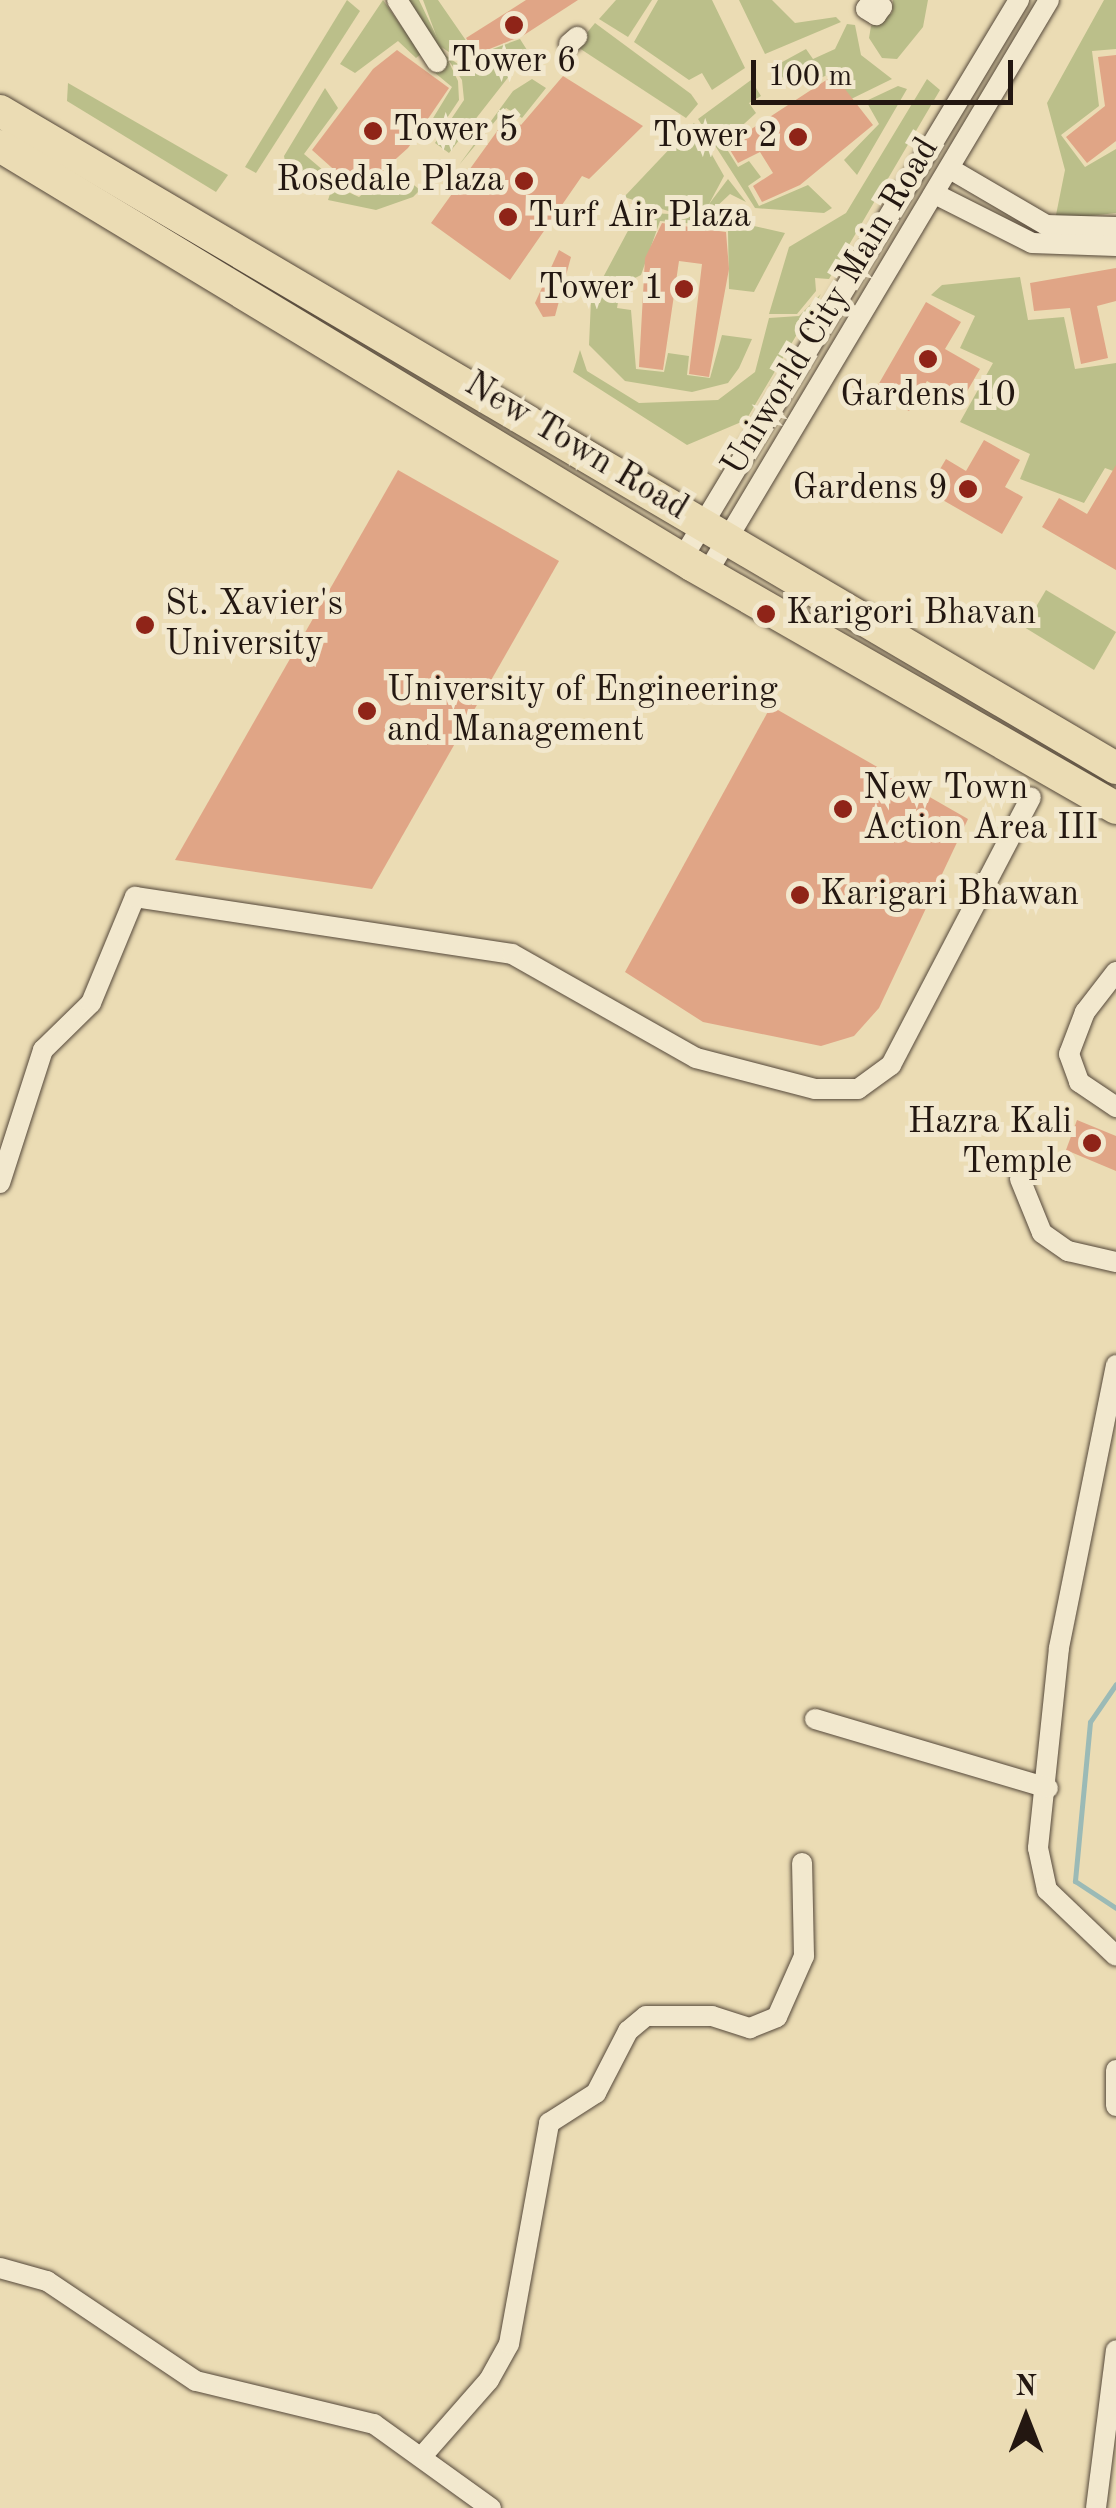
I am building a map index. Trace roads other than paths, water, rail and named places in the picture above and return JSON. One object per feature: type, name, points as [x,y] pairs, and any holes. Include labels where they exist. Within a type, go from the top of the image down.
[{"type":"main road","name":"New Town Road","points":[[0,111],[228,235],[714,534],[1116,768]]},
{"type":"main road","name":"New Town Road","points":[[0,146],[695,566],[1116,808]]},
{"type":"street","points":[[397,0],[437,62]]},
{"type":"street","name":"Uniworld City Main Road","points":[[714,534],[1019,0]]},
{"type":"street","name":"Uniworld City Main Road","points":[[714,534],[937,195],[1049,0]]},
{"type":"street","points":[[952,170],[1046,225],[1116,227]]},
{"type":"street","points":[[937,195],[1032,243],[1116,246]]},
{"type":"street","points":[[695,566],[714,534]]},
{"type":"street","points":[[695,566],[714,534]]},
{"type":"street","points":[[0,1184],[42,1050],[91,1003],[135,897],[512,954],[696,1058],[815,1089],[858,1090],[899,1050],[1031,796]]},
{"type":"street","points":[[1116,972],[1085,1012],[1068,1054],[1079,1082],[1116,1108]]},
{"type":"street","points":[[1020,1179],[1042,1233],[1068,1251],[1116,1262]]},
{"type":"street","points":[[1116,1365],[1059,1648],[1039,1878],[1116,1956]]},
{"type":"street","points":[[815,1718],[1048,1788]]},
{"type":"street","points":[[424,2454],[489,2380],[508,2344],[548,2123],[596,2093],[628,2030],[646,2016],[712,2016],[750,2028],[777,2017],[804,1956],[802,1863]]},
{"type":"street","points":[[1116,2070],[1116,2106]]},
{"type":"street","points":[[0,2268],[56,2286],[196,2380],[359,2419],[424,2454],[459,2490],[491,2508]]},
{"type":"street","points":[[1096,2508],[1110,2444],[1116,2350]]},
{"type":"waterway","points":[[1116,1684],[1090,1722],[1075,1881],[1116,1908]]},
{"type":"place","name":"Tower 6","points":[[514,25]]},
{"type":"place","name":"Tower 5","points":[[373,131]]},
{"type":"place","name":"Tower 2","points":[[798,137]]},
{"type":"place","name":"Rosedale Plaza","points":[[524,181]]},
{"type":"place","name":"Turf Air Plaza","points":[[508,217]]},
{"type":"place","name":"Tower 1","points":[[684,289]]},
{"type":"place","name":"Gardens 10","points":[[928,359]]},
{"type":"place","name":"Gardens 9","points":[[968,489]]},
{"type":"place","name":"Karigori Bhavan","points":[[766,614]]},
{"type":"place","name":"St. Xavier's University","points":[[145,625]]},
{"type":"place","name":"University of Engineering and Management","points":[[367,711]]},
{"type":"place","name":"New Town Action Area III","points":[[843,809]]},
{"type":"place","name":"Karigari Bhawan","points":[[800,895]]},
{"type":"place","name":"Hazra Kali Temple","points":[[1092,1143]]}]
